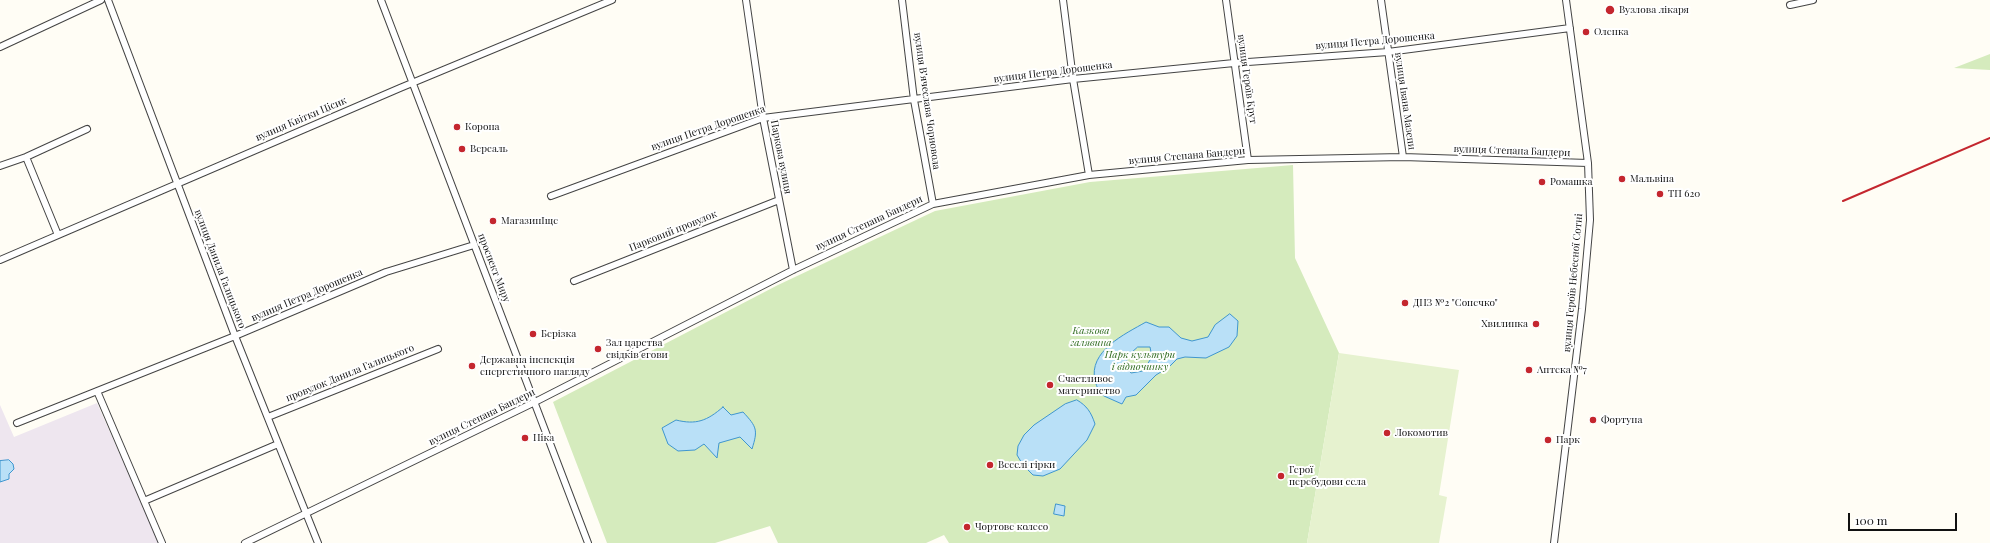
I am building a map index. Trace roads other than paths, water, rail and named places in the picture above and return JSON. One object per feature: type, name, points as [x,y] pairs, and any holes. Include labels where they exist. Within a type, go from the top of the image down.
[{"type":"street","points":[[0,47],[101,0]]},
{"type":"street","name":"вулиця Данила Галицького","points":[[108,0],[235,336],[318,543]]},
{"type":"street","name":"проспект Миру","points":[[381,0],[588,543]]},
{"type":"street","name":"вулиця Квітки Цісик","points":[[0,260],[177,182],[412,82],[612,0]]},
{"type":"street","name":"Паркова вулиця","points":[[746,0],[763,118],[793,270]]},
{"type":"street","name":"вулиця Вʼячеслава Чорновола","points":[[902,0],[914,100],[933,204]]},
{"type":"street","points":[[1063,0],[1073,79],[1089,175]]},
{"type":"street","name":"вулиця Героїв Крут","points":[[1226,0],[1248,160]]},
{"type":"street","name":"вулиця Івана Мазепи","points":[[1381,0],[1403,157]]},
{"type":"street","name":"вулиця Героїв Небесної Сотні","points":[[1554,543],[1582,310],[1590,220],[1588,163],[1566,0]]},
{"type":"street","points":[[1790,5],[1813,0]]},
{"type":"street","name":"вулиця Петра Дорошенка","points":[[551,196],[763,118],[1073,79],[1234,63],[1388,52],[1570,28]]},
{"type":"street","points":[[0,166],[26,157],[87,129]]},
{"type":"street","points":[[26,157],[58,235]]},
{"type":"street","name":"вулиця Степана Бандери","points":[[245,543],[535,402],[793,270],[933,204],[1089,175],[1248,160],[1403,157],[1588,163]]},
{"type":"street","name":"Парковий провулок","points":[[574,281],[779,200]]},
{"type":"street","name":"вулиця Петра Дорошенка","points":[[17,423],[235,336],[386,272],[474,245]]},
{"type":"street","name":"провулок Данила Галицького","points":[[268,417],[438,349]]},
{"type":"street","points":[[97,391],[162,543]]},
{"type":"street","points":[[144,501],[278,444]]},
{"type":"water","points":[[1230,314],[1238,321],[1237,336],[1229,347],[1206,358],[1185,357],[1177,359],[1169,367],[1156,375],[1136,395],[1126,397],[1122,404],[1104,396],[1098,390],[1094,370],[1097,361],[1103,352],[1119,338],[1146,322],[1159,327],[1169,327],[1181,338],[1192,341],[1208,337],[1215,325]],"holes":[[[1138,347],[1150,347],[1152,357],[1143,371],[1131,373],[1125,366],[1128,356]]]},
{"type":"water","points":[[1077,400],[1088,410],[1095,424],[1087,440],[1060,469],[1043,476],[1033,475],[1023,465],[1017,455],[1018,446],[1024,435],[1034,425],[1065,404]]},
{"type":"water","points":[[723,407],[731,415],[743,412],[754,425],[755,437],[752,449],[740,437],[719,443],[717,458],[704,444],[695,450],[678,451],[668,444],[662,428],[676,420],[690,422],[701,421],[712,416]]},
{"type":"water","points":[[9,460],[13,464],[14,469],[9,474],[9,479],[0,482],[0,461]]},
{"type":"water","points":[[1056,504],[1065,506],[1064,516],[1054,514]]},
{"type":"railway","points":[[1843,201],[1990,138]]},
{"type":"place","name":"Вузлова лікаря","points":[[1610,10]]},
{"type":"place","name":"Оленка","points":[[1586,32]]},
{"type":"place","name":"Корона","points":[[457,127]]},
{"type":"place","name":"Версаль","points":[[462,149]]},
{"type":"place","name":"Мальвіна","points":[[1622,179]]},
{"type":"place","name":"Ромашка","points":[[1542,182]]},
{"type":"place","name":"ТП 620","points":[[1660,194]]},
{"type":"place","name":"МагазинІще","points":[[493,221]]},
{"type":"place","name":"ДНЗ №2 \"Сонечко\"","points":[[1405,303]]},
{"type":"place","name":"Хвилинка","points":[[1536,324]]},
{"type":"place","name":"Берізка","points":[[533,334]]},
{"type":"place","name":"Зал царства свідків єгови","points":[[598,349]]},
{"type":"place","name":"Державна інспекція енергетичного нагляду","points":[[472,366]]},
{"type":"place","name":"Аптека №7","points":[[1529,370]]},
{"type":"place","name":"Счастливое материнство","points":[[1050,385]]},
{"type":"place","name":"Фортуна","points":[[1593,420]]},
{"type":"place","name":"Локомотив","points":[[1387,433]]},
{"type":"place","name":"Ніка","points":[[525,438]]},
{"type":"place","name":"Парк","points":[[1548,440]]},
{"type":"place","name":"Веселі гірки","points":[[990,465]]},
{"type":"place","name":"Герої перебудови села","points":[[1281,476]]},
{"type":"place","name":"Чортове колесо","points":[[967,527]]},
{"type":"park label","name":"Казкова галявина","points":[[1091,336]]},
{"type":"park label","name":"Парк культури і відпочинку","points":[[1140,360]]}]
